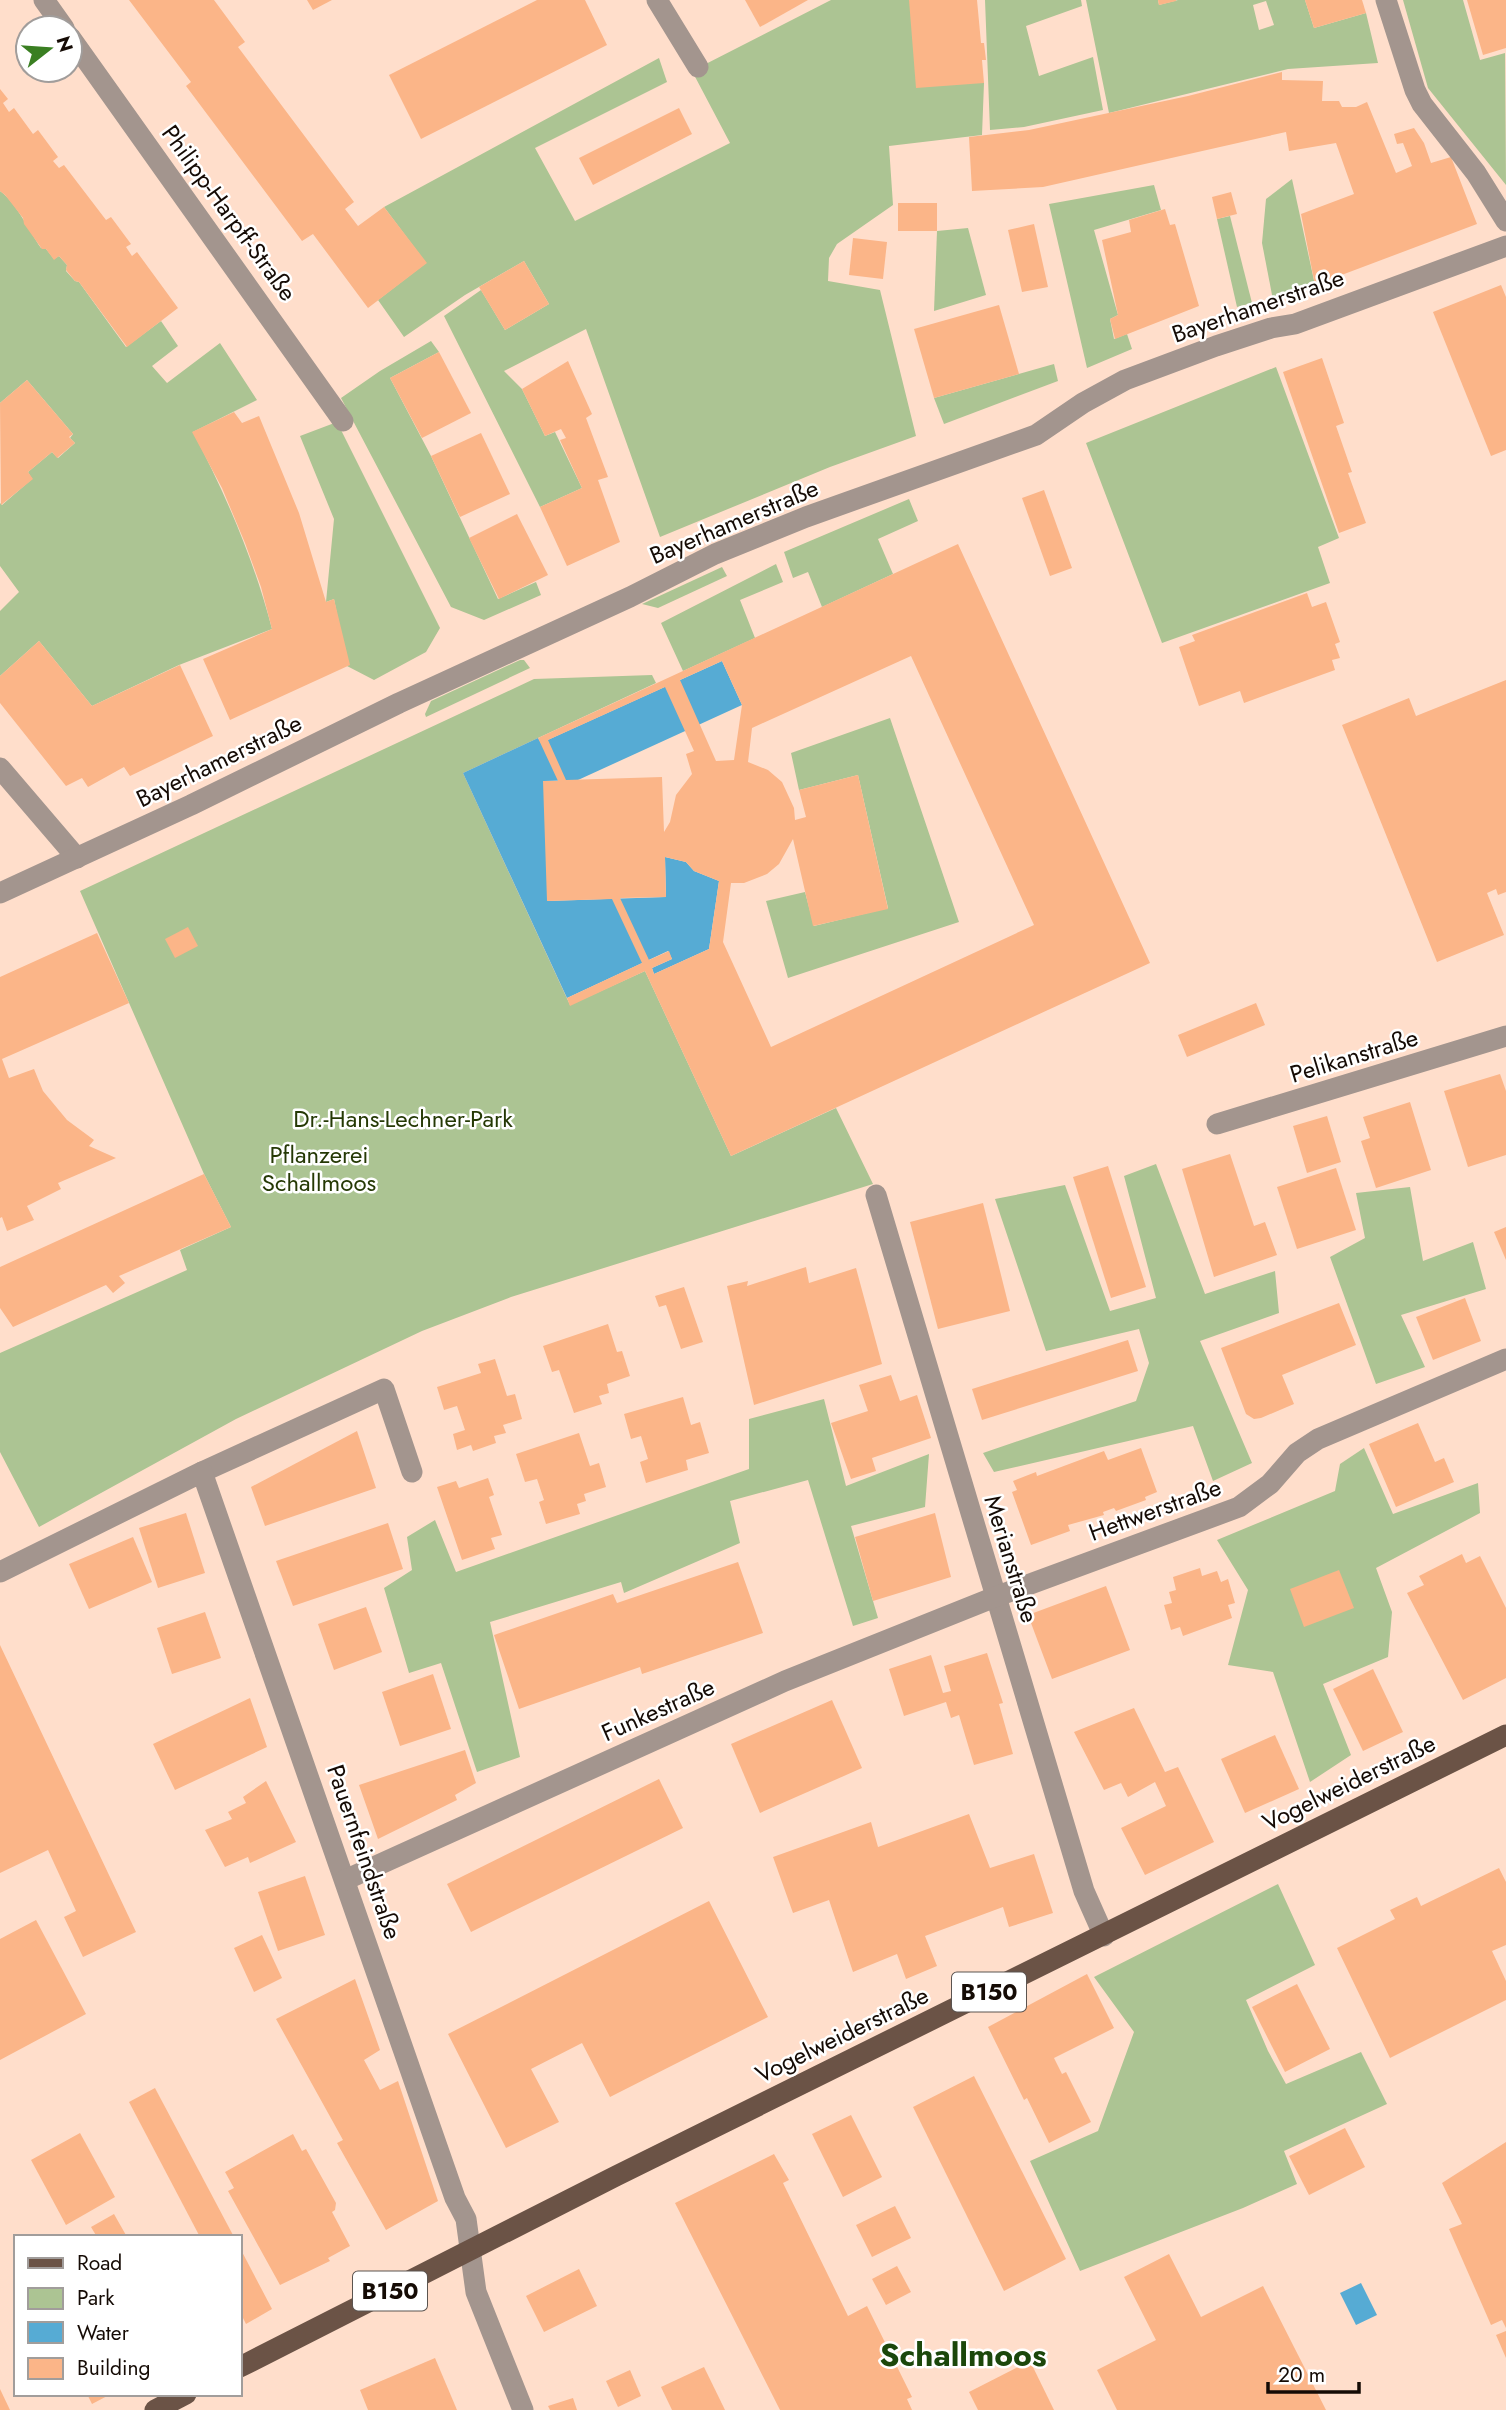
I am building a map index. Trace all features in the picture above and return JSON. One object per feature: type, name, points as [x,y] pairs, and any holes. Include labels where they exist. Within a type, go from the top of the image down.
[{"type":"main road","name":"Vogelweiderstraße","points":[[242,2366],[627,2170],[1506,1735]]},
{"type":"main road","points":[[155,2410],[182,2396]]},
{"type":"street","points":[[657,0],[698,67]]},
{"type":"street","points":[[1386,0],[1422,104],[1460,149],[1506,221]]},
{"type":"street","name":"Philipp-Harpff-Straße","points":[[84,57],[343,421]]},
{"type":"street","name":"Bayerhamerstraße","points":[[0,893],[630,597],[715,554],[806,517],[1036,435],[1083,403],[1125,380],[1216,346],[1271,328],[1296,324],[1506,246]]},
{"type":"street","points":[[0,768],[77,858]]},
{"type":"street","name":"Pelikanstraße","points":[[1217,1124],[1506,1036]]},
{"type":"street","name":"Merianstraße","points":[[876,1195],[1084,1891],[1104,1936]]},
{"type":"street","name":"Hettwerstraße","points":[[995,1597],[1239,1507],[1270,1483],[1297,1453],[1318,1439],[1506,1359]]},
{"type":"street","points":[[0,1572],[202,1472],[384,1389],[412,1472]]},
{"type":"street","name":"Pauernfeindstraße","points":[[202,1472],[455,2198],[466,2220],[476,2292],[523,2410]]},
{"type":"street","name":"Funkestraße","points":[[345,1880],[785,1681],[995,1597]]},
{"type":"green space","points":[[831,0],[909,0],[984,83],[982,135],[889,146],[893,205],[837,244],[829,258],[828,281],[880,290],[916,436],[830,467],[660,537],[586,329],[504,371],[522,389],[545,436],[555,432],[582,488],[540,507],[444,316],[481,290],[505,330],[549,304],[524,261],[465,295],[404,337],[378,300],[426,263],[384,207],[659,58],[667,82],[535,148],[575,221],[730,143],[692,71]]},
{"type":"green space","points":[[985,0],[1081,0],[1082,6],[1026,26],[1039,76],[1093,57],[1103,110],[1024,127],[990,130]]},
{"type":"green space","points":[[1086,0],[1158,0],[1159,5],[1178,0],[1305,0],[1314,28],[1366,13],[1378,63],[1288,69],[1109,113]],"holes":[[[1266,1],[1274,25],[1259,30],[1253,5]]]},
{"type":"green space","points":[[1403,0],[1463,0],[1480,60],[1505,53],[1506,185],[1428,88]]},
{"type":"green space","points":[[1292,179],[1315,285],[1273,300],[1262,243],[1266,199]]},
{"type":"green space","points":[[1154,185],[1161,210],[1094,230],[1118,315],[1110,319],[1114,339],[1127,334],[1132,349],[1087,368],[1049,204]]},
{"type":"green space","points":[[0,191],[17,209],[41,248],[46,249],[54,259],[59,256],[67,265],[66,271],[79,282],[126,347],[161,321],[178,346],[152,366],[167,383],[220,343],[257,400],[193,432],[238,528],[272,629],[179,665],[92,706],[39,641],[0,676],[0,611],[19,592],[0,566],[0,503],[2,505],[32,479],[28,472],[52,452],[58,458],[75,443],[70,438],[73,434],[27,380],[0,403]]},
{"type":"green space","points":[[1230,216],[1252,303],[1237,307],[1217,219]]},
{"type":"green space","points":[[968,228],[986,295],[934,311],[937,231]]},
{"type":"green space","points":[[431,341],[439,352],[390,378],[431,456],[498,599],[536,582],[541,595],[484,620],[451,607],[341,398]]},
{"type":"green space","points":[[1054,364],[1058,381],[944,424],[934,398]]},
{"type":"green space","points":[[1276,367],[1339,538],[1318,547],[1330,583],[1162,643],[1086,443]]},
{"type":"green space","points":[[337,422],[440,628],[426,652],[374,680],[347,666],[334,599],[326,602],[334,519],[300,436]]},
{"type":"green space","points":[[909,499],[918,521],[878,539],[893,574],[822,607],[808,572],[793,578],[784,552]]},
{"type":"green space","points":[[776,564],[783,582],[740,600],[755,638],[683,671],[661,623]]},
{"type":"green space","points":[[722,567],[727,576],[658,608],[642,604]]},
{"type":"green space","points":[[524,660],[530,668],[426,717],[431,701]]},
{"type":"green space","name":"Dr.-Hans-Lechner-Park","points":[[652,675],[656,683],[463,773],[570,1005],[645,971],[731,1156],[836,1108],[873,1184],[511,1297],[422,1331],[236,1419],[39,1527],[0,1452],[0,1353],[187,1270],[180,1250],[231,1227],[204,1174],[80,891],[534,679]]},
{"type":"green space","points":[[890,718],[959,922],[788,978],[766,901],[805,892],[814,926],[888,908],[858,775],[799,790],[791,753]]},
{"type":"green space","points":[[1156,1164],[1205,1294],[1275,1271],[1279,1313],[1200,1341],[1252,1463],[1213,1481],[1193,1426],[994,1472],[983,1453],[1136,1401],[1149,1363],[1139,1329],[1046,1351],[995,1199],[1065,1185],[1110,1311],[1156,1298],[1124,1176]]},
{"type":"green space","points":[[1410,1187],[1423,1261],[1473,1242],[1486,1289],[1401,1315],[1425,1367],[1376,1384],[1330,1257],[1365,1238],[1356,1193]]},
{"type":"green space","points":[[824,1399],[846,1486],[929,1454],[925,1507],[851,1526],[878,1618],[853,1626],[808,1480],[730,1501],[740,1543],[624,1593],[621,1582],[490,1622],[520,1757],[477,1772],[441,1663],[409,1673],[384,1588],[412,1570],[407,1537],[435,1520],[456,1572],[749,1469],[749,1419]]},
{"type":"green space","points":[[1364,1448],[1393,1514],[1478,1483],[1480,1513],[1376,1568],[1392,1612],[1388,1657],[1323,1684],[1351,1755],[1310,1782],[1273,1672],[1228,1665],[1248,1590],[1217,1540],[1335,1491],[1340,1464]]},
{"type":"green space","points":[[1278,1884],[1315,1965],[1246,2000],[1268,2051],[1286,2084],[1361,2052],[1387,2104],[1284,2151],[1297,2184],[1243,2208],[1080,2271],[1030,2161],[1098,2131],[1134,2032],[1094,1977]]},
{"type":"water","points":[[722,661],[742,705],[578,780],[544,781],[548,901],[666,897],[665,857],[686,862],[694,871],[719,881],[709,949],[654,974],[652,968],[672,959],[668,951],[567,998],[463,773],[538,738],[541,743]]},
{"type":"water","points":[[1361,2283],[1377,2315],[1356,2325],[1340,2293]]},
{"type":"building","points":[[129,0],[214,0],[245,42],[238,47],[354,202],[345,209],[358,226],[384,207],[427,263],[368,308],[313,234],[302,241],[186,86],[191,82]]},
{"type":"building","points":[[307,0],[332,0],[313,10]]},
{"type":"building","points":[[537,0],[585,0],[607,45],[421,139],[389,75]]},
{"type":"building","points":[[745,0],[808,0],[760,27]]},
{"type":"building","points":[[909,0],[977,0],[981,43],[984,43],[986,60],[982,60],[984,83],[916,88]]},
{"type":"building","points":[[1158,0],[1176,0],[1176,1],[1159,5]]},
{"type":"building","points":[[1305,0],[1362,0],[1366,13],[1314,28]]},
{"type":"building","points":[[1467,0],[1506,0],[1506,48],[1483,55]]},
{"type":"building","points":[[1282,72],[1282,80],[1323,81],[1322,101],[1339,101],[1342,107],[1356,107],[1367,102],[1396,173],[1412,166],[1403,143],[1397,144],[1394,134],[1414,128],[1424,143],[1431,163],[1451,157],[1477,224],[1315,285],[1301,214],[1354,194],[1336,143],[1289,151],[1286,132],[1043,187],[972,191],[969,137],[1029,130],[1188,96]]},
{"type":"building","points":[[0,89],[8,99],[3,103],[9,112],[14,108],[33,134],[38,130],[58,157],[53,161],[59,168],[64,165],[106,220],[111,217],[131,244],[126,247],[132,256],[137,252],[178,308],[127,347],[79,282],[66,270],[67,265],[59,256],[54,260],[46,249],[42,249],[24,224],[23,218],[0,191]]},
{"type":"building","points":[[679,108],[692,134],[593,185],[579,158]]},
{"type":"building","points":[[1231,192],[1237,214],[1217,219],[1212,197]]},
{"type":"building","points":[[898,203],[937,203],[937,231],[898,231]]},
{"type":"building","points":[[1165,209],[1170,225],[1175,224],[1199,306],[1115,339],[1110,319],[1118,315],[1102,240],[1131,232],[1129,220]]},
{"type":"building","points":[[1034,224],[1048,287],[1022,292],[1008,230]]},
{"type":"building","points":[[853,238],[887,242],[883,279],[849,275]]},
{"type":"building","points":[[524,261],[549,304],[505,330],[479,287]]},
{"type":"building","points":[[1501,285],[1506,297],[1506,450],[1491,456],[1433,312]]},
{"type":"building","points":[[999,305],[1019,374],[934,398],[914,329]]},
{"type":"building","points":[[439,352],[471,413],[422,438],[390,378]]},
{"type":"building","points":[[1322,358],[1344,423],[1336,426],[1352,472],[1348,473],[1366,523],[1339,533],[1283,372]]},
{"type":"building","points":[[568,361],[592,414],[586,418],[608,477],[598,480],[620,542],[567,566],[540,507],[582,488],[560,440],[566,438],[561,429],[545,436],[522,389]]},
{"type":"building","points":[[27,380],[73,434],[69,437],[75,443],[57,458],[52,452],[28,472],[33,479],[1,505],[0,403]]},
{"type":"building","points":[[234,412],[242,423],[259,416],[299,513],[326,602],[334,599],[350,665],[230,720],[203,659],[272,629],[245,543],[222,488],[192,432]]},
{"type":"building","points":[[481,433],[510,494],[460,517],[431,456]]},
{"type":"building","points":[[1044,490],[1072,568],[1050,576],[1022,498]]},
{"type":"building","points":[[517,514],[548,575],[499,599],[469,538]]},
{"type":"building","points":[[958,544],[1150,963],[731,1156],[645,971],[570,1006],[567,998],[642,963],[612,899],[547,901],[543,781],[558,781],[538,738]],"holes":[[[911,656],[1034,925],[771,1047],[723,942],[731,883],[744,883],[767,874],[779,864],[793,839],[813,926],[888,909],[858,775],[799,790],[806,817],[795,820],[794,808],[782,782],[768,770],[748,762],[752,728]],[[722,661],[742,705],[734,760],[716,761],[680,680]],[[665,687],[694,751],[686,754],[692,774],[676,795],[670,822],[664,832],[662,777],[566,780],[548,740]],[[665,857],[686,862],[694,871],[719,881],[709,949],[654,974],[652,968],[672,959],[669,951],[649,960],[620,898],[666,897]]]},
{"type":"building","points":[[1307,593],[1312,607],[1326,602],[1340,642],[1335,644],[1340,658],[1332,660],[1335,670],[1244,703],[1240,691],[1199,706],[1179,647],[1195,641],[1192,635]]},
{"type":"building","points":[[39,641],[92,706],[180,665],[213,736],[130,776],[124,767],[88,787],[82,778],[66,786],[0,703],[0,676]]},
{"type":"building","points":[[1506,680],[1506,892],[1498,895],[1496,889],[1487,893],[1504,935],[1437,962],[1342,725],[1409,698],[1416,716]]},
{"type":"building","points":[[188,927],[198,946],[175,958],[165,939]]},
{"type":"building","points":[[97,933],[129,1003],[2,1059],[9,1078],[34,1069],[43,1091],[67,1120],[94,1140],[89,1146],[116,1158],[58,1183],[61,1189],[27,1206],[34,1220],[7,1231],[2,1217],[0,1218],[0,977]]},
{"type":"building","points":[[1256,1003],[1265,1025],[1187,1057],[1178,1035]]},
{"type":"building","points":[[1500,1074],[1506,1091],[1506,1155],[1468,1167],[1444,1091]]},
{"type":"building","points":[[1410,1102],[1431,1170],[1376,1188],[1361,1141],[1370,1138],[1363,1117]]},
{"type":"building","points":[[1327,1116],[1341,1162],[1307,1173],[1293,1126]]},
{"type":"building","points":[[1230,1154],[1254,1226],[1265,1222],[1277,1255],[1214,1277],[1182,1169]]},
{"type":"building","points":[[1108,1166],[1146,1287],[1111,1298],[1073,1177]]},
{"type":"building","points":[[1336,1168],[1356,1230],[1297,1249],[1277,1187]]},
{"type":"building","points":[[204,1174],[231,1227],[119,1276],[125,1283],[113,1293],[106,1285],[13,1327],[0,1308],[0,1267]]},
{"type":"building","points":[[983,1203],[1010,1311],[938,1329],[910,1222]]},
{"type":"building","points":[[1506,1227],[1506,1260],[1494,1232]]},
{"type":"building","points":[[806,1267],[809,1283],[856,1268],[882,1364],[754,1405],[727,1286],[748,1281],[747,1286]]},
{"type":"building","points":[[684,1287],[703,1342],[681,1349],[666,1305],[659,1307],[655,1296]]},
{"type":"building","points":[[1465,1298],[1481,1341],[1433,1360],[1416,1317]]},
{"type":"building","points":[[1339,1303],[1356,1345],[1282,1375],[1294,1404],[1261,1418],[1254,1419],[1246,1414],[1221,1348]]},
{"type":"building","points":[[608,1324],[617,1352],[622,1351],[630,1376],[607,1384],[609,1393],[599,1396],[602,1404],[574,1413],[559,1370],[552,1372],[543,1346]]},
{"type":"building","points":[[1128,1340],[1138,1371],[982,1420],[972,1389]]},
{"type":"building","points":[[495,1359],[507,1396],[515,1394],[522,1419],[503,1425],[506,1433],[494,1436],[496,1443],[473,1451],[471,1445],[457,1450],[453,1434],[465,1430],[457,1406],[444,1410],[437,1387],[481,1373],[478,1364]]},
{"type":"building","points":[[891,1375],[900,1401],[917,1395],[931,1438],[872,1458],[876,1471],[851,1479],[831,1423],[868,1411],[859,1385]]},
{"type":"building","points":[[683,1397],[691,1425],[700,1422],[709,1453],[686,1460],[688,1470],[646,1483],[640,1462],[648,1459],[641,1436],[631,1439],[624,1414]]},
{"type":"building","points":[[1418,1423],[1435,1462],[1444,1458],[1454,1482],[1396,1507],[1369,1444]]},
{"type":"building","points":[[357,1431],[376,1488],[265,1526],[251,1487]]},
{"type":"building","points":[[579,1433],[590,1466],[599,1463],[606,1487],[584,1494],[586,1501],[577,1504],[580,1514],[546,1524],[539,1502],[544,1500],[537,1479],[525,1482],[516,1454]]},
{"type":"building","points":[[1141,1448],[1157,1492],[1145,1497],[1146,1500],[1116,1511],[1114,1508],[1103,1512],[1104,1515],[1068,1525],[1070,1531],[1031,1545],[1012,1492],[1017,1490],[1013,1481],[1036,1472],[1037,1476],[1104,1451],[1108,1460]]},
{"type":"building","points":[[488,1478],[494,1495],[489,1497],[502,1535],[491,1538],[495,1549],[462,1560],[437,1487],[456,1481],[459,1488]]},
{"type":"building","points":[[186,1513],[205,1573],[158,1588],[139,1528]]},
{"type":"building","points":[[935,1513],[951,1577],[873,1601],[855,1537]]},
{"type":"building","points":[[388,1523],[403,1569],[293,1606],[276,1561]]},
{"type":"building","points":[[133,1537],[152,1582],[89,1609],[69,1564]]},
{"type":"building","points":[[1462,1554],[1466,1563],[1480,1556],[1506,1608],[1506,1678],[1463,1700],[1407,1593],[1424,1585],[1419,1576]]},
{"type":"building","points":[[738,1562],[763,1633],[642,1674],[640,1667],[519,1709],[494,1635],[613,1594],[617,1603]]},
{"type":"building","points":[[1200,1568],[1202,1576],[1217,1571],[1221,1582],[1228,1579],[1235,1603],[1228,1605],[1232,1618],[1183,1636],[1180,1627],[1171,1630],[1164,1605],[1172,1603],[1169,1592],[1176,1590],[1173,1577]]},
{"type":"building","points":[[1339,1570],[1354,1608],[1304,1627],[1290,1589]]},
{"type":"building","points":[[1106,1586],[1130,1650],[1052,1679],[1028,1615]]},
{"type":"building","points":[[366,1607],[382,1652],[334,1670],[318,1624]]},
{"type":"building","points":[[205,1612],[221,1658],[172,1674],[157,1628]]},
{"type":"building","points":[[0,1645],[136,1932],[83,1957],[64,1917],[76,1911],[48,1850],[0,1873]]},
{"type":"building","points":[[987,1653],[1003,1703],[999,1704],[1013,1754],[974,1765],[959,1715],[951,1718],[946,1702],[904,1716],[889,1669],[931,1655],[943,1693],[951,1691],[944,1666]]},
{"type":"building","points":[[1373,1669],[1403,1732],[1363,1751],[1333,1689]]},
{"type":"building","points":[[433,1674],[451,1729],[400,1746],[382,1692]]},
{"type":"building","points":[[250,1698],[267,1747],[175,1790],[153,1744]]},
{"type":"building","points":[[832,1700],[862,1768],[760,1813],[731,1744]]},
{"type":"building","points":[[1134,1708],[1165,1772],[1178,1767],[1214,1842],[1145,1875],[1121,1828],[1166,1806],[1155,1782],[1128,1797],[1121,1783],[1104,1790],[1074,1732]]},
{"type":"building","points":[[1275,1735],[1299,1789],[1245,1813],[1221,1759]]},
{"type":"building","points":[[465,1750],[476,1783],[455,1795],[457,1800],[378,1839],[359,1785]]},
{"type":"building","points":[[659,1779],[683,1828],[471,1932],[447,1884]]},
{"type":"building","points":[[266,1781],[296,1842],[250,1863],[248,1857],[225,1867],[205,1830],[232,1819],[228,1812],[246,1803],[243,1797]]},
{"type":"building","points":[[969,1814],[990,1868],[1034,1854],[1053,1913],[1009,1927],[1003,1907],[925,1936],[937,1966],[906,1979],[897,1954],[853,1972],[829,1900],[793,1913],[773,1857],[871,1822],[878,1847]]},
{"type":"building","points":[[1499,1868],[1506,1882],[1506,1945],[1492,1951],[1506,1981],[1506,2000],[1390,2058],[1337,1948],[1395,1919],[1390,1910],[1417,1897],[1421,1906]]},
{"type":"building","points":[[305,1876],[325,1935],[278,1951],[258,1892]]},
{"type":"building","points":[[709,1901],[768,2017],[610,2097],[582,2043],[531,2069],[559,2122],[506,2148],[448,2034]]},
{"type":"building","points":[[36,1920],[86,2014],[0,2060],[0,1939]]},
{"type":"building","points":[[262,1935],[282,1978],[254,1992],[234,1948]]},
{"type":"building","points":[[1087,1974],[1114,2028],[1054,2058],[1062,2074],[1066,2072],[1091,2122],[1049,2143],[1027,2098],[1024,2100],[988,2027]]},
{"type":"building","points":[[355,1979],[380,2050],[364,2060],[380,2090],[398,2081],[438,2201],[386,2230],[337,2143],[343,2140],[276,2019]]},
{"type":"building","points":[[1297,1984],[1330,2049],[1285,2072],[1252,2007]]},
{"type":"building","points":[[974,2076],[1066,2259],[1004,2291],[913,2107]]},
{"type":"building","points":[[155,2088],[233,2235],[199,2235],[129,2102]]},
{"type":"building","points":[[851,2115],[882,2177],[843,2197],[812,2134]]},
{"type":"building","points":[[1345,2128],[1365,2167],[1309,2195],[1289,2156]]},
{"type":"building","points":[[80,2133],[115,2197],[66,2225],[31,2160]]},
{"type":"building","points":[[293,2134],[302,2151],[306,2149],[336,2203],[332,2212],[350,2246],[328,2258],[330,2261],[280,2285],[228,2191],[234,2188],[225,2172]]},
{"type":"building","points":[[1506,2142],[1506,2328],[1502,2320],[1491,2325],[1449,2229],[1462,2224],[1442,2183]]},
{"type":"building","points":[[774,2154],[789,2180],[783,2183],[848,2316],[867,2306],[912,2397],[907,2399],[912,2410],[780,2410],[675,2203]]},
{"type":"building","points":[[895,2206],[911,2238],[872,2257],[856,2225]]},
{"type":"building","points":[[114,2214],[126,2235],[96,2235],[91,2227]]},
{"type":"building","points":[[242,2252],[272,2309],[246,2324],[242,2316]]},
{"type":"building","points":[[1169,2254],[1201,2317],[1263,2286],[1326,2410],[1117,2410],[1097,2370],[1156,2340],[1124,2277]]},
{"type":"building","points":[[897,2266],[911,2292],[886,2305],[872,2279]]},
{"type":"building","points":[[579,2269],[597,2306],[544,2332],[526,2296]]},
{"type":"building","points":[[1506,2331],[1506,2358],[1496,2335]]},
{"type":"building","points":[[435,2358],[457,2410],[368,2410],[360,2390]]},
{"type":"building","points":[[1030,2361],[1054,2410],[978,2410],[969,2392]]},
{"type":"building","points":[[704,2367],[725,2410],[672,2410],[661,2387]]},
{"type":"building","points":[[630,2370],[641,2396],[618,2407],[606,2381]]},
{"type":"building","points":[[0,2389],[10,2410],[0,2410]]},
{"type":"building","points":[[88,2396],[107,2396],[92,2404]]},
{"type":"building","points":[[573,2398],[577,2410],[550,2410],[548,2406]]},
{"type":"district","name":"Schallmoos","points":[[963,2355]]},
{"type":"park label","name":"Pflanzerei Schallmoos","points":[[319,1169]]}]
